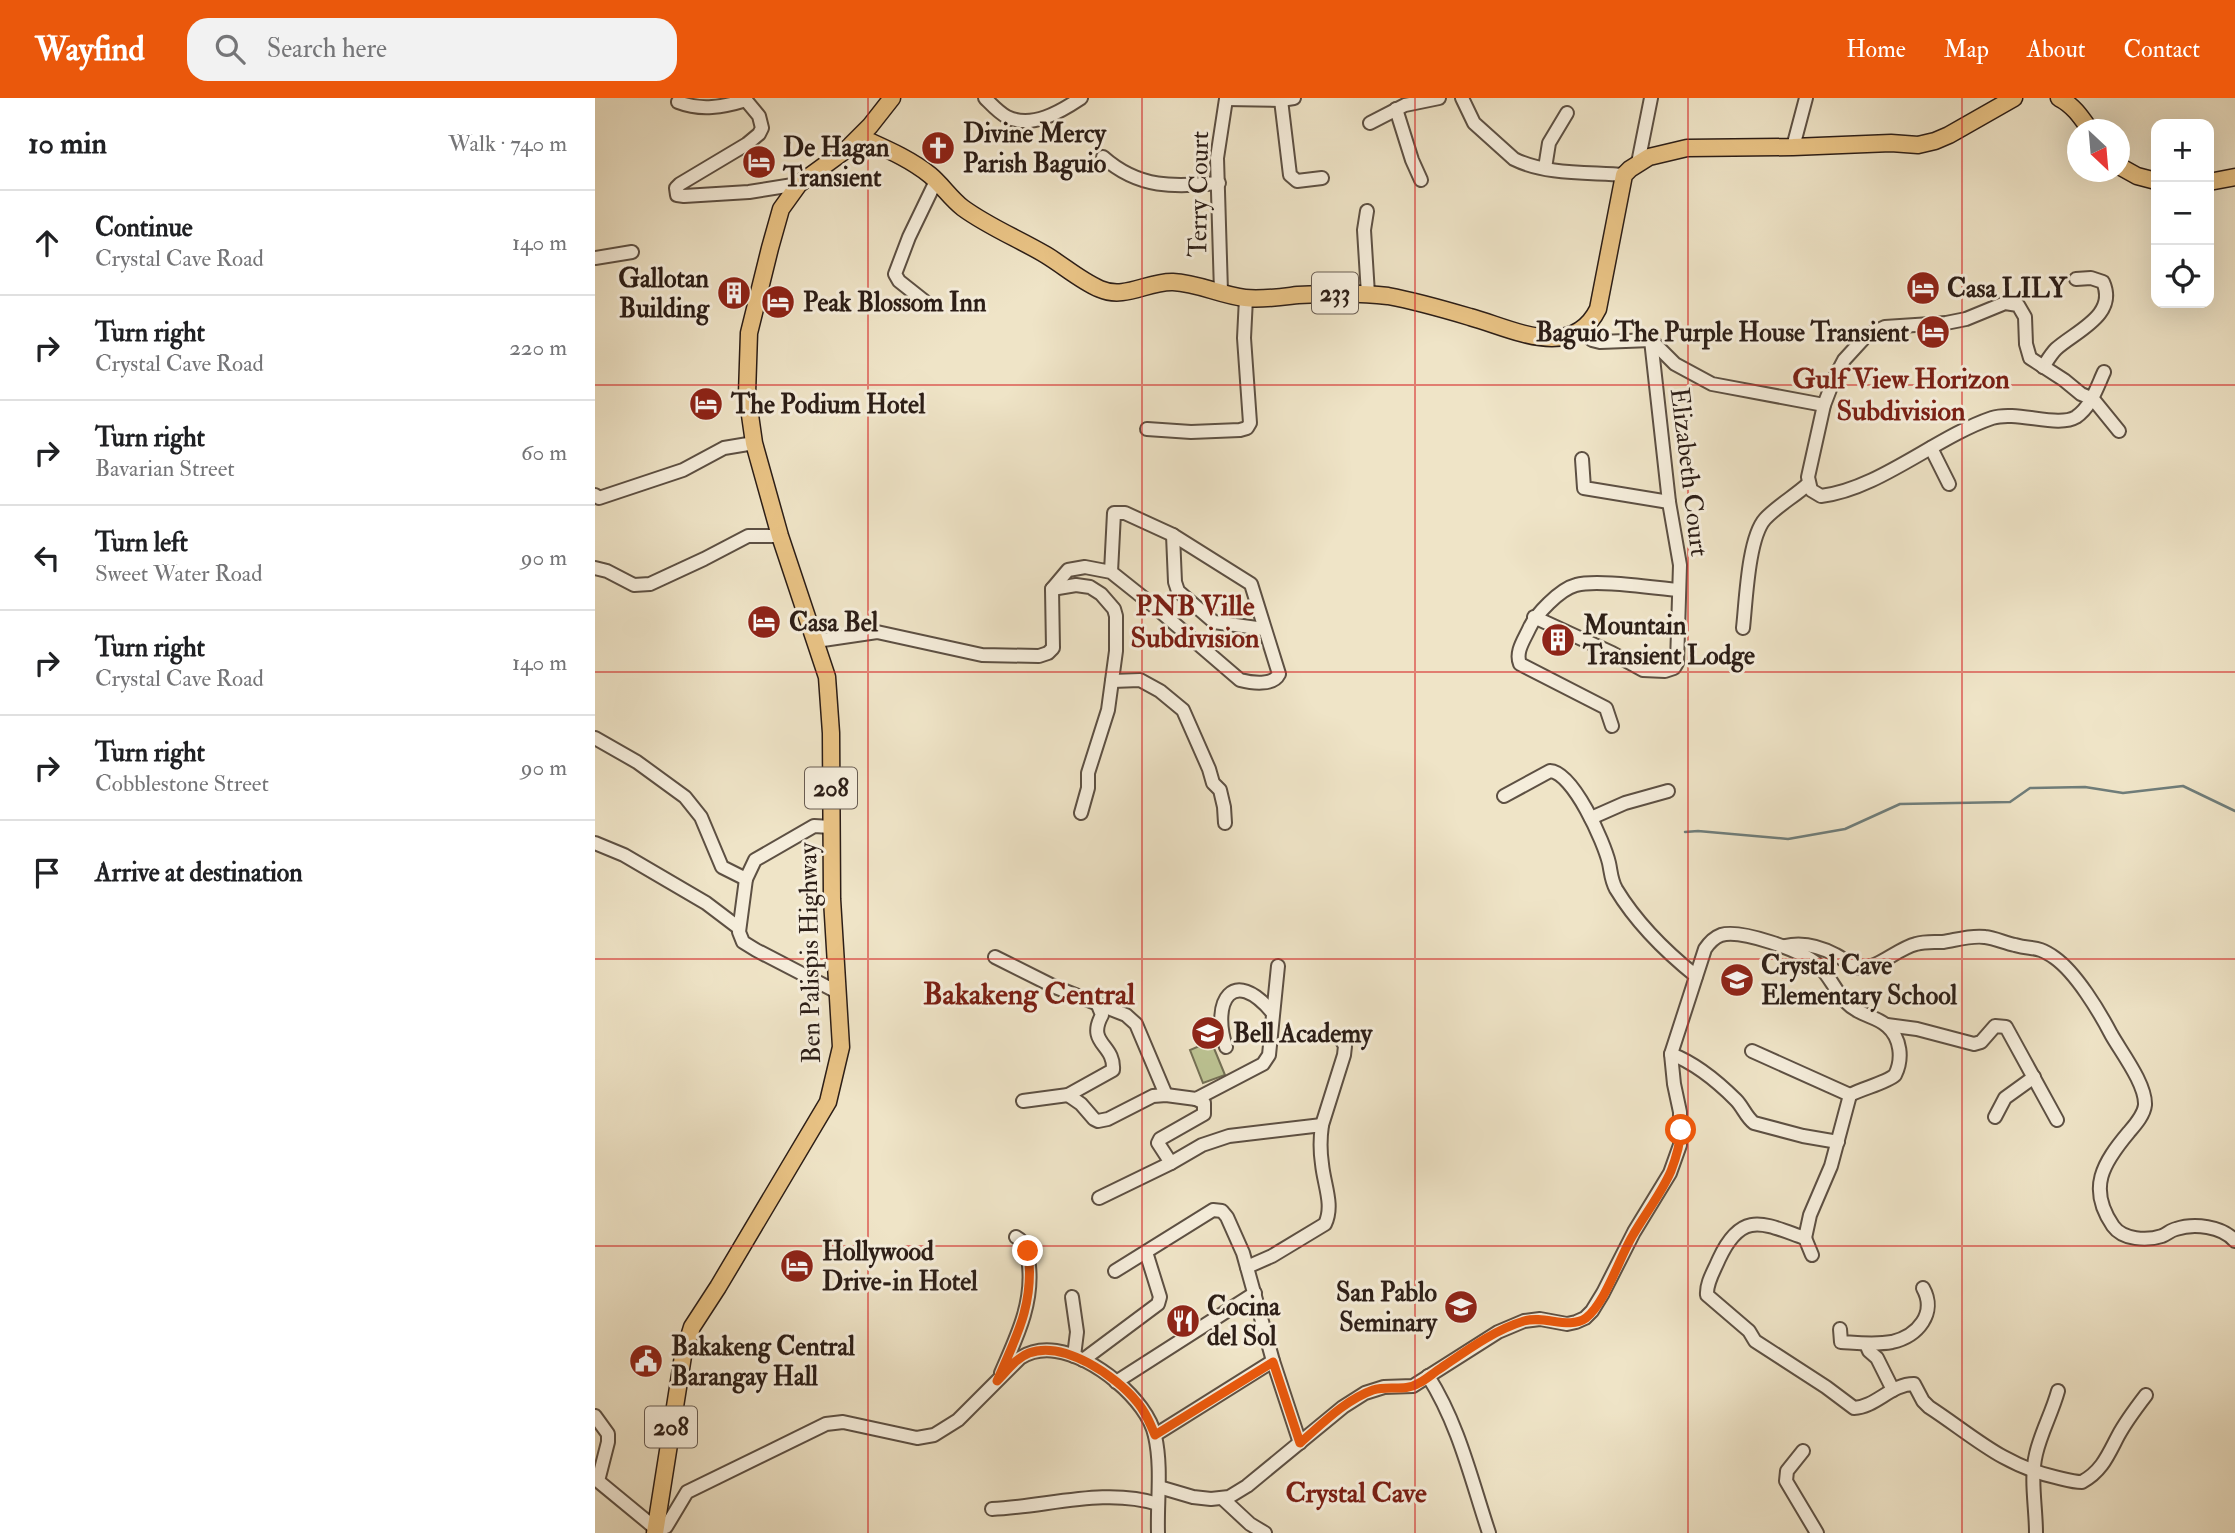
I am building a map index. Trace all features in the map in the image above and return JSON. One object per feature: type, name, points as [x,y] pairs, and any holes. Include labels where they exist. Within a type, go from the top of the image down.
[{"type":"main road","name":"Ben Palispis Highway","points":[[655,1531],[687,1340],[703,1308],[828,1102],[841,1047],[832,899],[831,733],[827,677],[780,536],[754,443],[747,394],[749,333],[779,216],[799,184],[860,137],[892,98]]},
{"type":"main road","points":[[1585,328],[1593,319],[1602,293],[1624,175],[1638,163],[1668,151],[1687,148],[1891,143],[1918,145],[1949,135],[2014,98]]},
{"type":"main road","points":[[2059,98],[2067,102],[2082,119]]},
{"type":"main road","name":"233","points":[[860,137],[910,161],[936,181],[960,206],[979,219],[1029,245],[1102,290],[1113,293],[1170,282],[1196,284],[1246,298],[1330,293],[1368,294],[1447,310],[1533,336],[1562,338],[1585,328]]},
{"type":"main road","points":[[2130,172],[2151,180]]},
{"type":"main road","points":[[2214,181],[2235,177]]},
{"type":"street","points":[[985,98],[1008,117],[1027,121],[1044,118],[1081,98]]},
{"type":"street","points":[[1225,98],[1288,99],[1286,148],[1292,178],[1297,181],[1322,178]]},
{"type":"street","name":"Terry Court","points":[[1221,292],[1217,158],[1225,98]]},
{"type":"street","points":[[1370,123],[1415,102],[1439,98]]},
{"type":"street","points":[[1462,98],[1474,122],[1514,159],[1545,168],[1624,175]]},
{"type":"street","points":[[1638,163],[1651,98]]},
{"type":"street","points":[[1793,147],[1806,98]]},
{"type":"street","points":[[678,102],[694,107],[712,107],[745,99],[761,122],[759,135],[680,184],[676,188],[677,195],[748,191],[799,184]]},
{"type":"street","points":[[1396,109],[1421,180]]},
{"type":"street","points":[[1545,168],[1549,143],[1567,113]]},
{"type":"street","points":[[1103,157],[1126,175],[1138,180],[1171,185],[1219,183]]},
{"type":"street","points":[[928,304],[899,281],[895,274],[909,237],[936,181]]},
{"type":"street","points":[[1367,211],[1364,230],[1368,294]]},
{"type":"street","points":[[595,258],[632,252]]},
{"type":"street","points":[[2043,368],[2057,349],[2093,321],[2104,306],[2106,292],[2103,282],[2091,278],[2076,279]]},
{"type":"street","points":[[1147,429],[1191,432],[1240,430],[1250,423],[1244,338],[1246,298]]},
{"type":"street","points":[[2104,372],[2092,399],[2079,414],[2069,420],[1998,416],[1966,429],[1849,490],[1821,496],[1808,484],[1824,405],[1833,379],[1857,345],[1876,330],[1885,327],[1946,323],[1966,319],[2005,303],[2020,307],[2025,317],[2027,352],[2030,358],[2092,399],[2119,431]]},
{"type":"street","points":[[1585,328],[1592,340],[1601,342],[1651,340],[1675,364],[1712,384],[1824,405]]},
{"type":"street","name":"Elizabeth Court","points":[[1534,617],[1574,585],[1679,590],[1680,565],[1669,502],[1651,340]]},
{"type":"street","points":[[595,495],[599,498],[669,476],[724,448],[754,443]]},
{"type":"street","points":[[1931,448],[1949,484]]},
{"type":"street","points":[[1582,459],[1584,488],[1669,502]]},
{"type":"street","points":[[1744,628],[1753,547],[1759,526],[1808,484]]},
{"type":"street","points":[[815,641],[877,632],[982,656],[1038,656],[1053,648],[1052,589],[1068,570],[1086,567],[1111,572],[1240,680],[1252,682],[1277,679],[1279,674],[1251,584],[1173,535],[1125,513],[1114,513],[1111,572]]},
{"type":"street","points":[[1173,535],[1175,582],[1178,591],[1214,622],[1264,629]]},
{"type":"street","points":[[595,568],[634,585],[650,584],[748,536],[780,536]]},
{"type":"street","points":[[1052,589],[1076,585],[1090,587],[1101,594],[1116,616],[1117,641],[1108,710],[1088,773],[1088,788],[1081,813]]},
{"type":"street","points":[[1612,726],[1606,708],[1518,660],[1518,653],[1534,617],[1643,670],[1665,671],[1674,668],[1677,663],[1679,590]]},
{"type":"street","points":[[1112,681],[1140,680],[1160,691],[1183,710],[1213,783],[1220,790],[1225,822]]},
{"type":"street","points":[[595,738],[637,762],[685,797],[701,817],[722,867],[746,879]]},
{"type":"street","points":[[1504,796],[1543,774],[1555,771],[1562,776],[1591,818],[1617,890],[1654,937],[1696,976]]},
{"type":"street","points":[[1591,818],[1625,803],[1668,791]]},
{"type":"street","points":[[831,827],[814,826],[755,860],[746,879],[739,932],[743,942],[789,969],[839,993]]},
{"type":"street","points":[[595,843],[624,855],[706,903],[739,928]]},
{"type":"street","points":[[1159,1487],[1193,1497],[1229,1497],[1247,1486],[1343,1407],[1365,1393],[1384,1387],[1413,1386],[1508,1327],[1540,1319],[1567,1324],[1576,1322],[1592,1311],[1604,1293],[1634,1232],[1670,1173],[1680,1145],[1680,1112],[1671,1054],[1705,949],[1714,938],[1730,934],[1756,938],[1783,946],[1815,962],[1847,1004],[1859,1014],[1887,1025],[1917,1029],[1974,1044],[1981,1042],[1995,1026],[2006,1027],[2057,1120]]},
{"type":"street","points":[[1783,946],[1813,946],[1839,956],[1853,966],[1864,968],[1917,944],[1983,937],[2019,947],[2037,947],[2055,958],[2092,1001],[2133,1072],[2144,1099],[2145,1108],[2135,1126],[2110,1156],[2102,1171],[2099,1191],[2114,1228],[2133,1238],[2151,1239],[2175,1229],[2201,1226],[2220,1231],[2235,1241]]},
{"type":"street","points":[[995,957],[1055,987],[1126,1014],[1136,1024],[1166,1095]]},
{"type":"street","points":[[1196,1099],[1258,1068],[1266,1061],[1269,1055],[1278,966]]},
{"type":"street","points":[[1226,1047],[1220,1023],[1226,997],[1238,991],[1246,991],[1272,1012]]},
{"type":"street","points":[[1023,1101],[1068,1095],[1113,1070],[1111,1057],[1096,1032],[1102,1012],[1098,1004]]},
{"type":"street","points":[[1752,1051],[1850,1095],[1895,1075],[1900,1050],[1887,1025]]},
{"type":"street","points":[[1247,1267],[1272,1256],[1325,1224],[1330,1207],[1320,1142],[1322,1125],[1344,1055],[1345,1046],[1339,1036]]},
{"type":"street","points":[[1671,1054],[1708,1076],[1738,1101],[1754,1123],[1838,1142]]},
{"type":"street","points":[[1995,1117],[2005,1098],[2034,1077]]},
{"type":"street","points":[[1068,1095],[1098,1121],[1108,1119],[1153,1096],[1196,1099],[1205,1103],[1204,1114],[1160,1139],[1158,1143],[1171,1163]]},
{"type":"street","points":[[1812,1255],[1805,1238],[1810,1215],[1831,1166],[1850,1095]]},
{"type":"street","points":[[1099,1198],[1202,1145],[1229,1136],[1322,1125]]},
{"type":"street","points":[[1115,1271],[1213,1210],[1217,1209],[1227,1216],[1243,1253],[1273,1362],[1300,1443]]},
{"type":"street","points":[[1805,1238],[1761,1223],[1741,1229],[1735,1233],[1724,1250],[1708,1284],[1707,1296],[1749,1331],[1755,1341],[1854,1408],[1871,1403],[1906,1384],[1914,1384],[1929,1407],[1994,1453],[2033,1471],[2075,1482],[2085,1480],[2097,1472],[2146,1395]]},
{"type":"street","points":[[997,1381],[1020,1331],[1029,1294],[1028,1251],[1022,1240],[1016,1237]]},
{"type":"street","points":[[1078,1358],[1158,1304],[1160,1297],[1146,1252]]},
{"type":"street","points":[[1840,1329],[1841,1342],[1866,1344],[1900,1340],[1917,1329],[1929,1309],[1929,1301],[1923,1288]]},
{"type":"street","points":[[1116,1381],[1255,1293]]},
{"type":"street","points":[[1072,1297],[1078,1358]]},
{"type":"street","points":[[1866,1344],[1893,1390]]},
{"type":"street","points":[[595,1416],[608,1434],[597,1481],[655,1531],[666,1527],[687,1492],[826,1424],[843,1422],[917,1438],[934,1434],[958,1420],[1020,1358],[1030,1352],[1056,1350],[1078,1358],[1116,1381],[1137,1401],[1155,1435],[1159,1487],[1158,1533]]},
{"type":"street","points":[[1155,1435],[1273,1362]]},
{"type":"street","points":[[1428,1377],[1441,1397],[1464,1450],[1489,1533]]},
{"type":"street","points":[[2036,1533],[2033,1471],[2039,1441],[2059,1391]]},
{"type":"street","points":[[1803,1451],[1787,1471],[1786,1481],[1817,1533]]},
{"type":"street","points":[[992,1509],[1103,1498],[1142,1499],[1157,1504]]},
{"type":"street","points":[[1222,1499],[1250,1524],[1265,1533]]},
{"type":"green space","points":[[1211,1041],[1225,1075],[1203,1083],[1190,1050]]},
{"type":"waterway","points":[[1685,832],[1788,839],[1845,829],[1900,804],[2010,802],[2030,788],[2085,787],[2123,793],[2183,786],[2235,811]]},
{"type":"place","name":"Divine Mercy Parish Baguio","points":[[938,148]]},
{"type":"place","name":"De Hagan Transient","points":[[759,162]]},
{"type":"place","name":"Casa LILY","points":[[1923,288]]},
{"type":"place","name":"Gallotan Building","points":[[734,293]]},
{"type":"place","name":"Peak Blossom Inn","points":[[778,302]]},
{"type":"place","name":"Baguio The Purple House Transient","points":[[1933,332]]},
{"type":"place","name":"The Podium Hotel","points":[[706,404]]},
{"type":"place","name":"Casa Bel","points":[[764,622]]},
{"type":"place","name":"Mountain Transient Lodge","points":[[1558,640]]},
{"type":"place","name":"Crystal Cave Elementary School","points":[[1737,980]]},
{"type":"place","name":"Bell Academy","points":[[1208,1033]]},
{"type":"place","name":"Hollywood Drive-in Hotel","points":[[797,1266]]},
{"type":"place","name":"San Pablo Seminary","points":[[1461,1307]]},
{"type":"place","name":"Cocina del Sol","points":[[1183,1321]]},
{"type":"place","name":"Bakakeng Central Barangay Hall","points":[[646,1361]]},
{"type":"district","name":"Gulf View Horizon Subdivision","points":[[1901,394]]},
{"type":"district","name":"PNB Ville Subdivision","points":[[1195,621]]},
{"type":"district","name":"Bakakeng Central","points":[[1029,994]]},
{"type":"district","name":"Crystal Cave","points":[[1356,1492]]},
{"type":"route","points":[[1028,1251],[1030,1281],[1024,1319],[997,1381],[1030,1352],[1056,1350],[1074,1356],[1116,1381],[1137,1401],[1155,1435],[1273,1362],[1300,1443],[1356,1398],[1384,1387],[1405,1388],[1420,1383],[1508,1327],[1540,1319],[1567,1324],[1585,1318],[1604,1293],[1634,1232],[1670,1173],[1680,1145],[1681,1130]]}]
